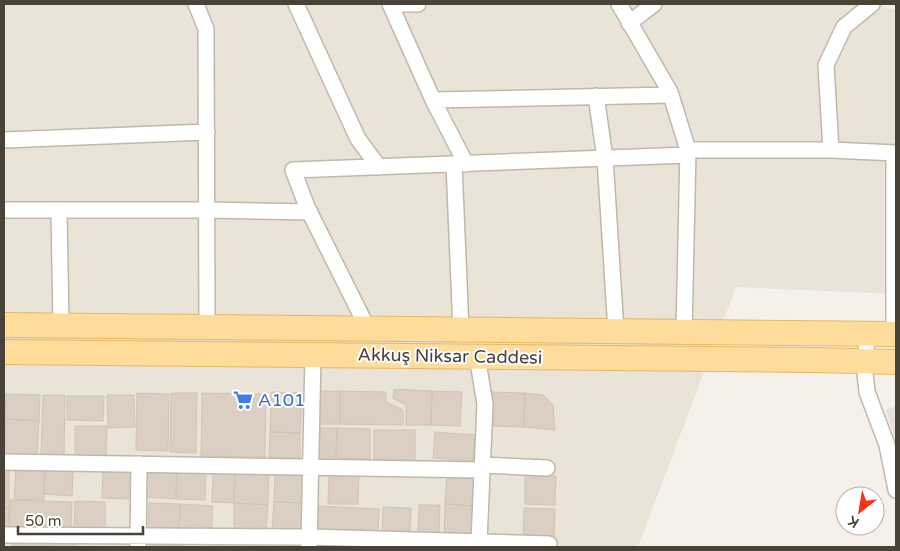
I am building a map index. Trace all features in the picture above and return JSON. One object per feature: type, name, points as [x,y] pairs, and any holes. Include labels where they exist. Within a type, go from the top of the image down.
[{"type":"main road","name":"Akkuş Niksar Caddesi","points":[[4,325],[895,334]]},
{"type":"main road","name":"Akkuş Niksar Caddesi","points":[[4,352],[896,362]]},
{"type":"street","points":[[196,4],[206,29],[207,327]]},
{"type":"street","points":[[296,4],[358,139],[379,167]]},
{"type":"street","points":[[418,4],[390,4],[460,164],[461,330]]},
{"type":"street","points":[[618,4],[671,95],[688,153],[684,332]]},
{"type":"street","points":[[629,23],[654,4]]},
{"type":"street","points":[[831,150],[826,65],[844,27],[872,4]]},
{"type":"street","points":[[433,100],[671,95]]},
{"type":"street","points":[[596,96],[605,158],[616,331]]},
{"type":"street","points":[[4,140],[207,132]]},
{"type":"street","points":[[368,329],[310,212],[293,170],[688,153],[831,150],[895,153],[895,334]]},
{"type":"street","points":[[4,210],[310,212]]},
{"type":"street","points":[[59,210],[61,326]]},
{"type":"street","points":[[867,334],[865,361],[867,392],[887,444],[896,490]]},
{"type":"street","points":[[309,542],[313,355]]},
{"type":"street","points":[[473,544],[482,467],[485,404],[477,356]]},
{"type":"street","points":[[4,462],[311,467],[547,468]]},
{"type":"street","points":[[138,542],[139,464]]},
{"type":"street","points":[[4,535],[138,542],[549,544]]},
{"type":"shaded area","points":[[4,4],[876,4],[896,10],[896,294],[736,287],[638,547],[4,547]]},
{"type":"shaded area","points":[[896,406],[896,442],[886,410]]},
{"type":"building","points":[[394,389],[432,391],[431,425],[406,425],[406,405],[393,398]]},
{"type":"building","points":[[316,391],[340,391],[340,424],[315,424]]},
{"type":"building","points":[[340,391],[386,392],[386,402],[403,410],[403,425],[340,424]]},
{"type":"building","points":[[432,391],[462,392],[460,426],[431,425]]},
{"type":"building","points":[[271,392],[302,393],[300,433],[270,432]]},
{"type":"building","points":[[491,392],[525,393],[524,427],[490,426]]},
{"type":"building","points":[[137,393],[169,394],[168,451],[136,450]]},
{"type":"building","points":[[171,393],[197,393],[196,453],[170,452]]},
{"type":"building","points":[[202,393],[266,394],[265,457],[201,456]]},
{"type":"building","points":[[525,393],[543,395],[553,405],[555,430],[524,427]]},
{"type":"building","points":[[6,394],[40,395],[39,421],[5,419]]},
{"type":"building","points":[[43,395],[65,395],[64,456],[41,455]]},
{"type":"building","points":[[107,395],[134,395],[135,427],[108,428]]},
{"type":"building","points":[[67,396],[104,396],[103,421],[67,420]]},
{"type":"building","points":[[5,419],[39,421],[37,455],[4,454]]},
{"type":"building","points":[[75,426],[107,426],[106,457],[75,456]]},
{"type":"building","points":[[314,428],[337,428],[336,458],[314,458]]},
{"type":"building","points":[[337,428],[370,429],[370,459],[336,458]]},
{"type":"building","points":[[374,430],[415,430],[415,460],[374,460]]},
{"type":"building","points":[[270,432],[300,433],[300,458],[269,457]]},
{"type":"building","points":[[435,432],[475,435],[473,461],[433,458]]},
{"type":"building","points":[[147,466],[177,468],[176,499],[146,497]]},
{"type":"building","points":[[16,467],[45,468],[44,500],[14,499]]},
{"type":"building","points":[[45,468],[73,470],[72,496],[44,494]]},
{"type":"building","points":[[103,468],[133,470],[132,499],[102,498]]},
{"type":"building","points":[[177,468],[206,469],[205,500],[176,499]]},
{"type":"building","points":[[4,469],[9,469],[9,508],[4,508]]},
{"type":"building","points":[[213,471],[235,471],[234,503],[212,502]]},
{"type":"building","points":[[235,471],[269,472],[268,505],[234,503]]},
{"type":"building","points":[[275,471],[306,473],[304,503],[274,502]]},
{"type":"building","points":[[329,473],[359,474],[358,504],[328,504]]},
{"type":"building","points":[[447,473],[477,475],[475,506],[445,504]]},
{"type":"building","points":[[525,475],[556,476],[555,505],[525,504]]},
{"type":"building","points":[[10,500],[72,502],[71,532],[9,531]]},
{"type":"building","points":[[75,501],[105,502],[105,533],[74,532]]},
{"type":"building","points":[[274,502],[304,503],[302,534],[272,532]]},
{"type":"building","points":[[149,503],[180,504],[179,533],[148,531]]},
{"type":"building","points":[[234,503],[268,505],[266,532],[234,530]]},
{"type":"building","points":[[180,504],[213,506],[211,535],[179,533]]},
{"type":"building","points":[[445,504],[475,506],[474,538],[444,536]]},
{"type":"building","points":[[419,505],[440,505],[439,536],[418,535]]},
{"type":"building","points":[[319,506],[379,509],[378,536],[318,533]]},
{"type":"building","points":[[383,507],[411,508],[410,536],[382,535]]},
{"type":"building","points":[[4,508],[9,508],[8,529],[4,529]]},
{"type":"building","points":[[524,508],[555,509],[554,539],[523,538]]},
{"type":"building","points":[[12,541],[41,542],[41,547],[12,547]]},
{"type":"building","points":[[43,543],[75,543],[75,547],[43,547]]},
{"type":"building","points":[[150,544],[182,545],[182,547],[150,547]]},
{"type":"place","name":"A101","points":[[243,400]]}]
